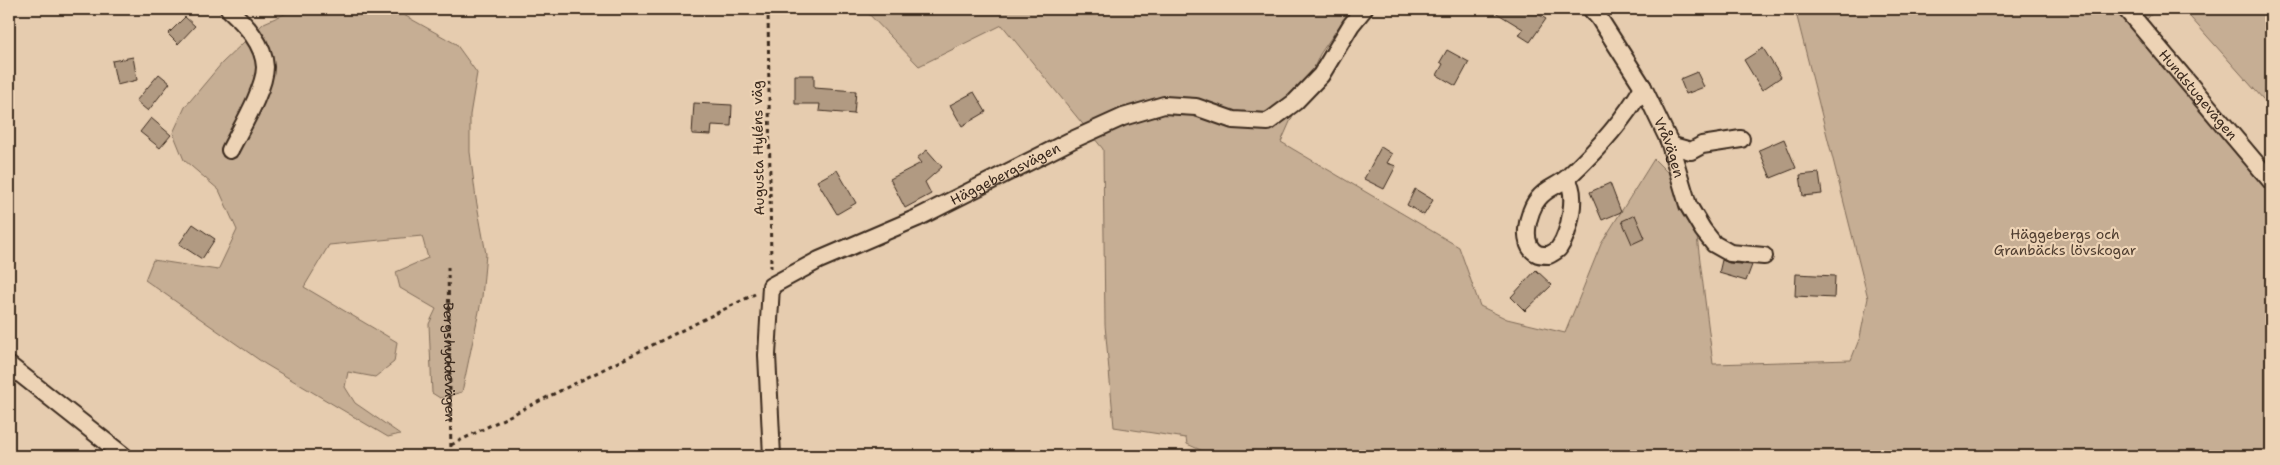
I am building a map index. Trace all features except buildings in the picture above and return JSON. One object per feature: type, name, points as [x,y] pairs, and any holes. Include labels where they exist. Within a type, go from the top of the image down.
[{"type":"street","points":[[229,9],[250,29],[259,48],[265,68],[258,94],[230,150]]},
{"type":"street","name":"Häggebergsvägen","points":[[771,286],[819,260],[917,218],[1038,157],[1123,117],[1164,105],[1196,107],[1233,120],[1268,122],[1296,102],[1321,75],[1351,25],[1364,9]]},
{"type":"street","name":"Vråvägen","points":[[1591,9],[1599,18],[1643,87],[1669,141],[1688,206],[1703,230],[1714,244],[1730,253],[1764,256]]},
{"type":"street","name":"Hundstugevägen","points":[[2126,9],[2271,181]]},
{"type":"street","points":[[1566,179],[1631,108],[1643,87]]},
{"type":"street","points":[[1669,141],[1673,146],[1691,151],[1702,145],[1741,140]]},
{"type":"street","points":[[771,286],[767,356],[772,456]]},
{"type":"street","points":[[9,365],[124,456]]},
{"type":"path","name":"Augusta Hyléns väg","points":[[768,9],[771,286]]},
{"type":"path","name":"Bergshyddevägen","points":[[448,267],[451,456]]},
{"type":"path","points":[[451,445],[771,286]]},
{"type":"green space","points":[[296,9],[393,9],[456,44],[477,73],[470,115],[470,152],[486,254],[482,297],[462,392],[440,398],[432,393],[429,324],[436,309],[400,288],[396,272],[428,258],[422,236],[329,245],[304,287],[397,342],[394,362],[375,377],[348,372],[345,387],[355,403],[400,434],[388,437],[265,364],[145,280],[153,260],[218,270],[237,230],[219,190],[184,160],[173,133],[185,107],[222,63],[264,23]]},
{"type":"green space","name":"Häggebergs och Granbäcks lövskogar","points":[[864,9],[1351,9],[1320,54],[1281,142],[1459,247],[1480,306],[1507,319],[1565,333],[1601,244],[1654,159],[1692,197],[1713,364],[1851,360],[1860,337],[1868,298],[1795,9],[2156,9],[2147,19],[2271,167],[2271,456],[1214,456],[1187,444],[1186,438],[1114,427],[1105,325],[1103,149],[1002,25],[919,66]]},
{"type":"green space","points":[[2182,9],[2271,9],[2271,108],[2191,18]]}]
